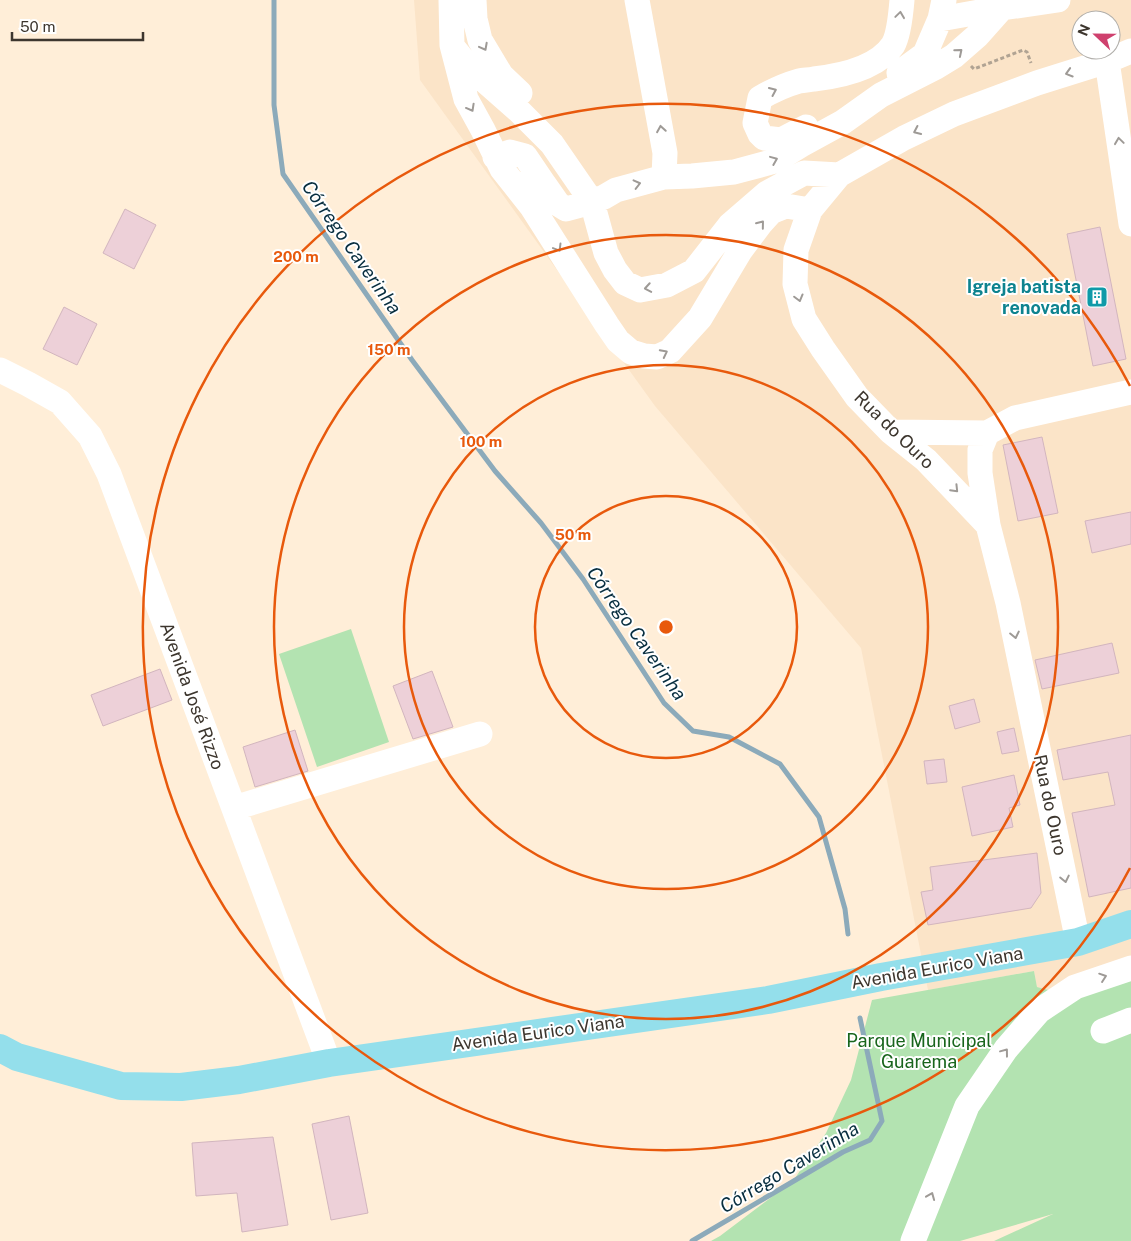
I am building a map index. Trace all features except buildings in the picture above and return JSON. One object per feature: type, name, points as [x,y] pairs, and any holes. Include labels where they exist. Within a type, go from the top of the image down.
[{"type":"main road","name":"Avenida Eurico Viana","points":[[0,1048],[17,1057],[121,1086],[181,1087],[239,1080],[329,1063],[768,1000],[881,977],[1078,942],[1131,924]]},
{"type":"main road","name":"Avenida Eurico Viana","points":[[1078,942],[1131,944]]},
{"type":"street","points":[[451,0],[452,45],[466,99],[495,156],[532,207],[618,341],[631,352],[657,357],[670,351],[700,318],[740,250],[771,212],[786,206],[810,210]]},
{"type":"street","points":[[474,0],[475,19],[480,40],[501,75],[555,124],[572,145],[598,199],[606,253],[624,282],[640,290],[667,285],[694,271],[730,225],[767,193],[804,173],[839,175]]},
{"type":"street","points":[[637,0],[665,153],[664,177]]},
{"type":"street","points":[[741,170],[753,132],[760,98],[801,80],[854,71],[885,55],[894,43],[902,0]]},
{"type":"street","points":[[495,156],[510,152],[526,156],[558,204],[566,209],[598,199],[616,190],[664,177],[692,176],[741,170],[775,161],[844,122],[930,61],[942,9],[1002,8],[1058,0]]},
{"type":"street","points":[[755,123],[764,138],[781,140],[802,130],[855,96],[930,61],[959,52],[978,35],[1002,8]]},
{"type":"street","points":[[452,45],[468,66],[518,110],[552,144],[598,199]]},
{"type":"street","name":"Rua do Ouro","points":[[1078,942],[1008,603],[988,525],[926,460],[891,432],[857,397],[823,349],[804,319],[795,284],[796,250],[810,210],[839,175],[904,138],[954,114],[1037,83],[1131,52]]},
{"type":"street","points":[[1107,61],[1131,224]]},
{"type":"street","points":[[516,186],[533,180],[544,184]]},
{"type":"street","name":"Avenida José Rizzo","points":[[0,370],[60,402],[90,436],[109,474],[329,1063]]},
{"type":"street","points":[[891,432],[987,433],[1016,418],[1131,392]]},
{"type":"street","points":[[987,433],[980,450],[980,472],[988,525]]},
{"type":"street","points":[[234,808],[480,734]]},
{"type":"street","points":[[913,1241],[967,1106],[1006,1049],[1040,1011],[1075,987],[1131,968]]},
{"type":"street","points":[[1103,1032],[1131,1020]]},
{"type":"path","points":[[959,52],[974,69],[1023,50],[1027,52],[1030,58]]},
{"type":"shaded area","points":[[414,0],[1131,0],[1131,979],[1063,994],[1037,987],[1034,971],[928,990],[861,648],[655,406],[420,80]]},
{"type":"green space","points":[[351,629],[389,742],[317,767],[279,654]]},
{"type":"green space","name":"Parque Municipal Guarema","points":[[1034,971],[1037,987],[1063,994],[1131,979],[1131,1241],[994,1241],[1053,1214],[960,1241],[711,1241],[793,1181],[826,1133],[851,1080],[872,1000]]},
{"type":"waterway","name":"Córrego Caverinha","points":[[274,0],[274,105],[283,174],[412,360],[495,471],[541,523],[583,579],[664,703],[693,731],[729,737],[780,764],[819,817],[845,909],[848,934]]},
{"type":"waterway","name":"Córrego Caverinha","points":[[692,1241],[843,1152],[870,1140],[882,1121],[860,1018]]},
{"type":"place","name":"Igreja batista renovada","points":[[1097,297]]}]
